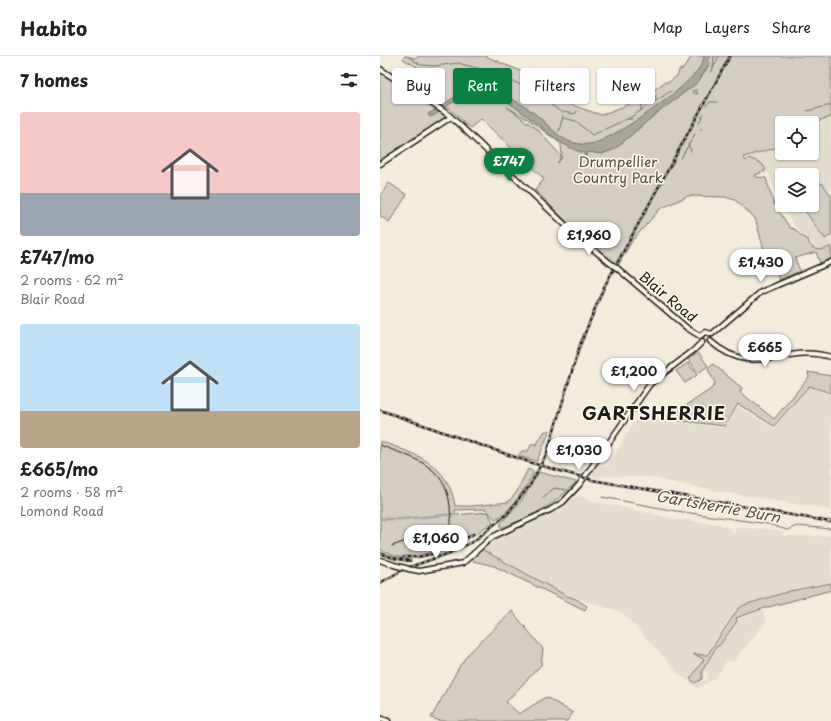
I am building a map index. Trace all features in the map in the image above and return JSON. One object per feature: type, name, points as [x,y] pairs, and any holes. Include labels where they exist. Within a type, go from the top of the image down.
[{"type":"street","name":"Blair Road","points":[[380,70],[451,116],[578,237],[691,331],[700,336],[700,340],[702,342],[710,341]]},
{"type":"street","points":[[380,164],[451,116]]},
{"type":"street","points":[[831,262],[761,292],[712,334],[713,338],[710,341],[726,352],[741,359],[752,361],[802,353],[831,357]]},
{"type":"street","name":"Blair Road","points":[[700,336],[705,332],[712,334]]},
{"type":"street","points":[[380,560],[419,571],[461,564],[496,534],[550,510],[570,495],[579,485],[650,384],[702,342]]},
{"type":"street","points":[[380,718],[388,721]]},
{"type":"shaded area","points":[[704,56],[710,56],[709,65],[698,82],[651,118],[615,149],[602,154],[587,152],[586,157],[584,157],[585,153],[571,148],[556,139],[510,104],[512,104],[512,99],[516,101],[534,113],[564,139],[581,144],[593,143],[615,134],[662,103],[691,78],[700,66]]},
{"type":"shaded area","points":[[452,99],[453,103],[430,117],[428,114]]},
{"type":"shaded area","points":[[831,117],[831,245],[822,249],[814,248],[810,240],[801,234],[785,212],[819,212],[819,168],[775,168],[775,190],[768,173],[756,176],[742,156],[775,147],[775,160],[819,160],[819,120]]},
{"type":"shaded area","points":[[809,387],[831,394],[831,510],[705,489],[647,477],[588,476],[594,467],[608,467],[633,423],[639,417],[725,428],[737,407],[774,428]]},
{"type":"shaded area","points":[[578,496],[597,502],[677,519],[720,524],[731,529],[735,535],[735,527],[783,532],[783,536],[831,536],[831,582],[795,589],[742,605],[734,611],[689,679],[695,684],[706,680],[709,674],[703,670],[716,648],[719,647],[739,619],[763,610],[766,622],[733,662],[727,660],[716,678],[697,688],[679,674],[623,613],[549,589],[482,549],[491,540]]},
{"type":"green space","name":"Drumpellier Country Park","points":[[405,56],[416,58],[419,56],[485,56],[520,71],[520,104],[569,104],[601,115],[630,104],[655,104],[655,89],[665,82],[669,82],[678,75],[679,70],[683,69],[692,56],[831,56],[831,117],[819,120],[819,116],[775,116],[775,148],[743,157],[746,161],[749,158],[761,163],[765,168],[765,171],[755,175],[756,177],[766,178],[775,206],[775,212],[779,212],[790,228],[795,229],[799,234],[807,239],[810,245],[815,249],[826,249],[831,246],[831,259],[820,263],[816,252],[795,258],[800,271],[779,280],[775,268],[766,257],[755,218],[735,200],[725,197],[688,196],[660,209],[632,241],[618,266],[571,226],[535,190],[544,179],[481,119],[470,128],[450,109],[442,104],[445,104],[445,68],[417,67],[403,59]],"holes":[[[507,107],[529,120],[561,144],[562,157],[558,163],[561,156],[538,130]]]},
{"type":"green space","points":[[380,72],[392,80],[392,104],[429,104],[447,116],[380,162]]},
{"type":"green space","points":[[389,183],[407,195],[389,222],[380,216],[380,196]]},
{"type":"green space","points":[[822,183],[831,196],[831,235],[825,239],[806,212],[819,212],[819,185]]},
{"type":"green space","points":[[698,352],[708,366],[698,373],[688,359]]},
{"type":"green space","points":[[688,363],[697,375],[685,383],[676,371]]},
{"type":"green space","points":[[713,364],[742,388],[740,392],[774,419],[809,377],[808,372],[831,376],[831,393],[809,386],[774,426],[738,404],[725,426],[673,420],[675,413],[711,389],[715,383],[708,369]]},
{"type":"green space","points":[[550,430],[537,461],[518,456],[522,451],[528,451],[532,443],[536,445],[544,432]]},
{"type":"green space","points":[[380,441],[418,456],[438,470],[445,479],[451,491],[455,506],[473,506],[508,502],[516,493],[528,469],[534,472],[513,505],[495,519],[486,509],[455,510],[455,515],[488,512],[493,522],[468,539],[454,547],[424,557],[409,558],[394,556],[380,549]]},
{"type":"green space","points":[[539,472],[576,482],[560,497],[542,510],[501,528],[501,523],[522,500]]},
{"type":"green space","points":[[481,549],[567,596],[576,599],[587,606],[585,610],[494,566],[473,561],[473,557]]},
{"type":"green space","points":[[831,583],[831,590],[765,608],[736,618],[737,621],[719,646],[717,646],[702,671],[702,679],[695,683],[690,679],[704,659],[693,654],[707,655],[738,609],[744,605],[790,591]]},
{"type":"green space","points":[[512,611],[543,649],[541,665],[506,702],[519,714],[546,697],[573,713],[567,721],[440,721],[431,718],[459,667],[468,654]]},
{"type":"waterway","points":[[407,56],[421,65],[435,66],[458,63],[484,70],[529,88],[562,113]]},
{"type":"waterway","points":[[711,73],[719,56]]},
{"type":"waterway","points":[[713,68],[714,57]]},
{"type":"waterway","points":[[692,91],[697,90]]},
{"type":"waterway","points":[[628,119],[671,91]]},
{"type":"waterway","points":[[694,93],[698,93]]},
{"type":"waterway","points":[[706,106],[710,102],[717,102]]},
{"type":"waterway","points":[[641,111],[642,104]]},
{"type":"waterway","points":[[807,111],[831,105]]},
{"type":"waterway","points":[[563,112],[575,114],[577,111]]},
{"type":"waterway","points":[[699,123],[703,114]]},
{"type":"waterway","points":[[559,131],[563,116]]},
{"type":"waterway","points":[[563,118],[576,121],[592,135],[627,119],[632,119]]},
{"type":"waterway","points":[[681,158],[695,134]]},
{"type":"waterway","points":[[688,144],[691,151]]},
{"type":"waterway","name":"Gartsherrie Burn","points":[[541,499],[554,488],[567,490]]},
{"type":"waterway","name":"Gartsherrie Burn","points":[[602,497],[676,511],[768,524],[787,530],[797,526],[831,529]]},
{"type":"waterway","name":"Gartsherrie Burn","points":[[380,517],[382,519],[402,519],[455,514]]},
{"type":"tram line","points":[[380,445],[416,459],[435,472],[442,481],[447,492],[450,506],[451,521],[449,530],[435,536],[412,539],[392,546]]},
{"type":"tram line","points":[[440,535],[457,537],[463,535]]},
{"type":"railway","points":[[380,583],[404,569],[450,553],[474,541],[507,514],[530,485],[547,453],[580,345],[604,287],[730,56]]},
{"type":"railway","points":[[380,410],[532,463],[592,480],[831,522]]},
{"type":"railway","points":[[459,542],[473,534]]},
{"type":"railway","points":[[438,550],[457,543]]},
{"type":"railway","points":[[380,553],[393,558],[410,561]]},
{"type":"railway","points":[[404,557],[417,557],[434,553]]},
{"type":"district","name":"GARTSHERRIE","points":[[654,414]]}]
